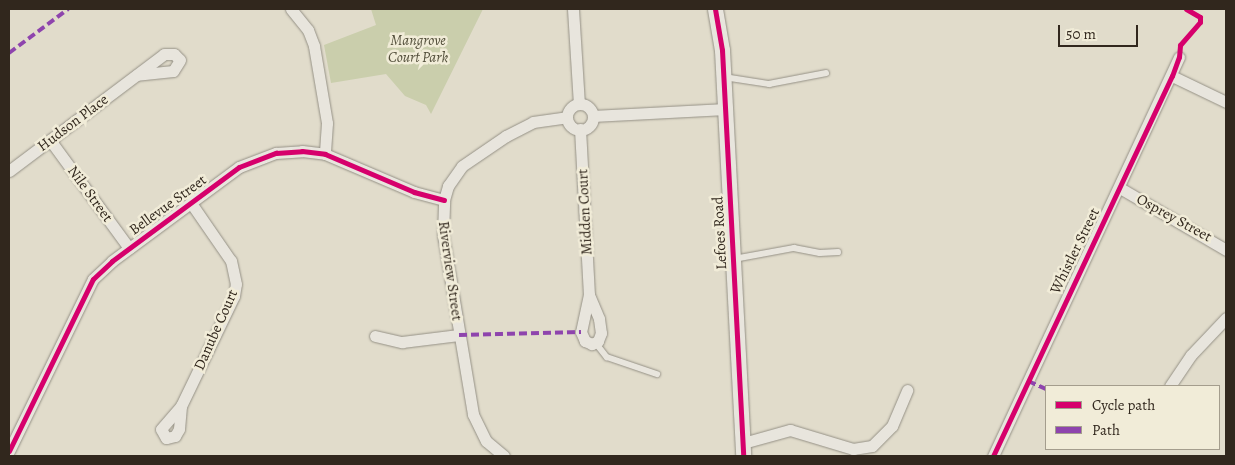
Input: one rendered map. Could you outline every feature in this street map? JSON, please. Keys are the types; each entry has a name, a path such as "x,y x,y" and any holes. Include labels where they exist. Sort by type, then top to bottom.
{"street":[{"path":"291,9 308,30 314,46 328,123 325,154"},
{"path":"574,9 579,104"},
{"name":"Lefoes Road","path":"715,9 724,77 743,450"},
{"name":"Whistler Street","path":"993,456 1180,57"},
{"name":"Hudson Place","path":"9,171 137,75"},
{"path":"1172,76 1226,102"},
{"path":"579,104 590,109 592,116 588,127 580,129 573,127 567,117 569,110 579,104"},
{"path":"592,116 725,109"},
{"name":"Riverview Street","path":"497,455 486,441 473,414 443,234 444,200 448,186 462,166 506,136 532,122 567,117"},
{"name":"Midden Court","path":"580,129 589,295 582,332 588,344 596,342 601,334 599,318 589,295"},
{"name":"Nile Street","path":"50,140 129,248"},
{"name":"Bellevue Street","path":"9,451 93,279 129,248 251,161 290,151 325,154 414,192 444,200"},
{"name":"Osprey Street","path":"1120,188 1226,250"},
{"name":"Danube Court","path":"181,406 234,296 236,284 231,261 191,203"},
{"path":"1171,385 1191,356 1226,318"},
{"path":"375,336 402,342 459,335"},
{"path":"743,450 790,430 853,448 872,446 892,426 907,390"}],"lane":[{"path":"724,77 769,84 826,73"},
{"path":"734,258 794,248 820,253 838,252"},
{"name":"Midden Court","path":"596,342 608,357 657,374"}],"green space":[{"name":"Mangrove Court Park","path":"371,9 483,9 431,114 426,105 405,96 386,74 331,83 324,45 376,25"}],"marked path":[{"path":"9,53 68,9"},
{"path":"459,335 581,332"},
{"path":"1028,381 1045,389"}],"cycle path":[{"path":"715,9 722,50 743,456"},
{"path":"993,456 1172,76 1179,57 1180,45 1200,22 1200,17 1186,9"},
{"path":"9,451 93,279 112,261 239,167 276,153 302,151 325,154 414,192 444,200"}]}
